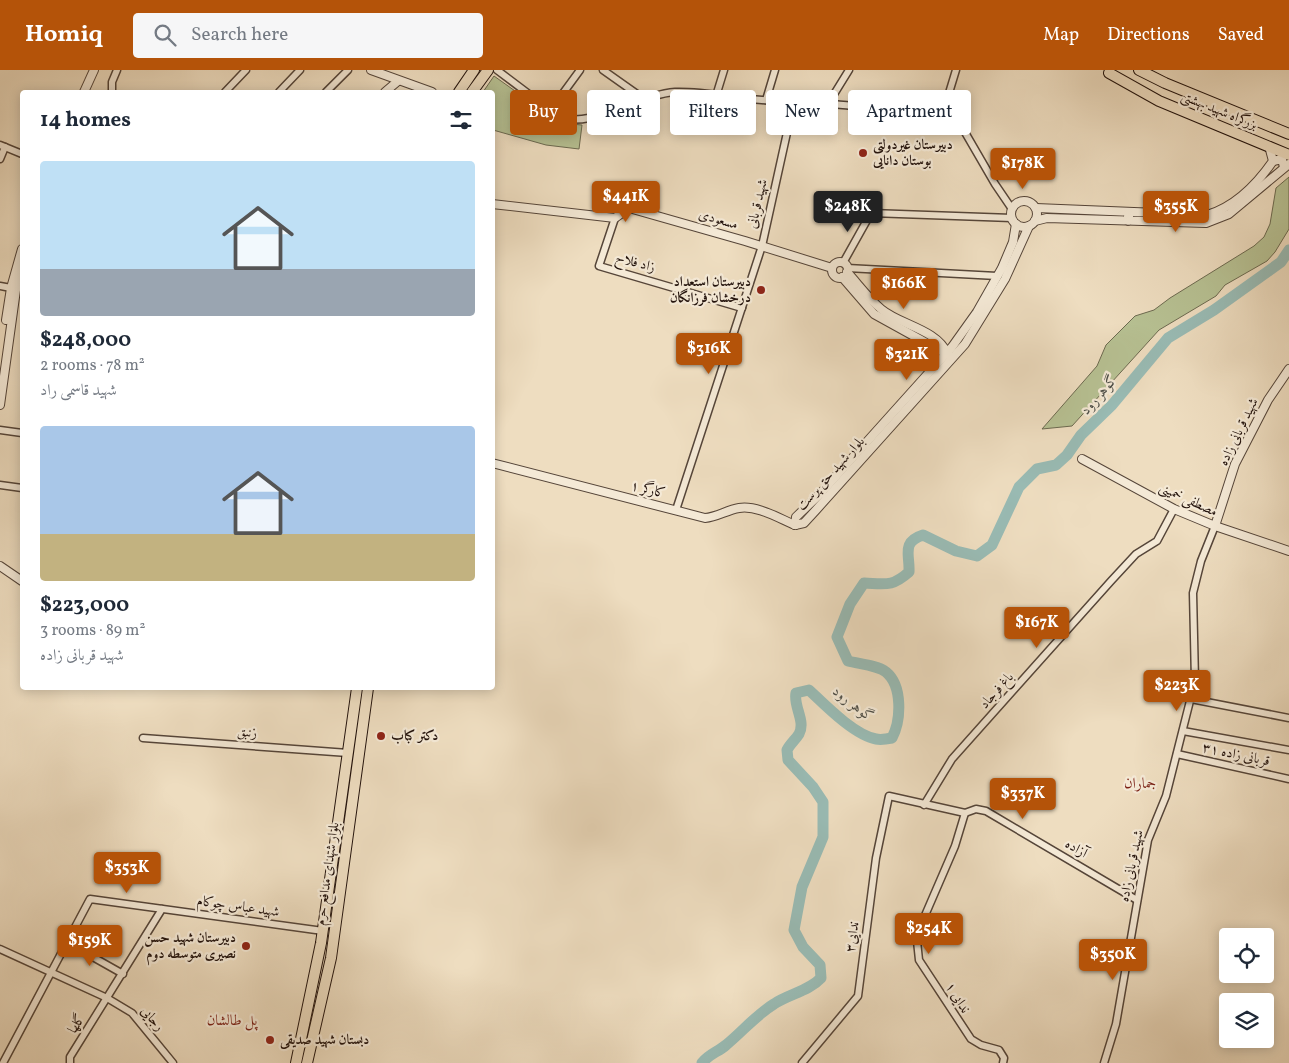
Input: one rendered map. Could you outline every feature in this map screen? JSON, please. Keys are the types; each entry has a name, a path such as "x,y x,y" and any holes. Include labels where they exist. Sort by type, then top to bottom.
{"main road":[{"path":"460,90 474,70"},
{"path":"473,90 488,70"},
{"name":"بزرگراه شهید بهشتی","path":"1139,70 1170,86 1284,132"},
{"name":"بزرگراه شهید بهشتی","path":"1109,73 1159,101 1287,154"},
{"name":"بلوار شهدای مدافع حرم","path":"296,1063 323,931 357,690"},
{"name":"بلوار شهدای مدافع حرم","path":"309,1062 331,958 368,690"}],"street":[{"path":"85,90 94,70"},
{"path":"112,90 112,82 117,70"},
{"path":"227,90 246,70"},
{"path":"281,90 300,70"},
{"path":"328,90 348,70"},
{"path":"371,70 426,90"},
{"path":"497,70 524,90"},
{"path":"565,90 580,70"},
{"path":"603,70 631,90"},
{"path":"718,90 724,70"},
{"path":"769,90 775,70"},
{"path":"837,90 849,70"},
{"path":"956,70 948,103 1013,217"},
{"path":"387,90 398,81"},
{"path":"756,99 766,100"},
{"name":"شهید قربانی","path":"676,510 762,246 786,135"},
{"path":"0,159 3,146 20,153"},
{"path":"1269,146 1272,160"},
{"path":"832,268 834,275 845,270 871,213 1013,217 1032,223 1047,218 1129,217 1189,216 1207,216 1218,212 1239,198 1272,160 1282,159 1286,165 1236,209 1216,220 1194,223 1129,217 1036,208 1030,202 1021,201 1013,217"},
{"name":"مسعودی","path":"495,204 615,218 629,208 762,246"},
{"path":"1032,223 1036,208"},
{"name":"بلوار شهید حق پرست","path":"988,299 1013,242 1013,217"},
{"name":"زاد فلاح","path":"615,218 599,266 742,308"},
{"name":"بلوار شهید حق پرست","path":"795,524 796,517 867,448 950,356 988,299 1032,223"},
{"path":"762,246 832,268"},
{"path":"0,405 1,387 20,263"},
{"path":"832,268 834,264 845,270 997,276"},
{"path":"845,270 874,314 917,332 944,348 950,356"},
{"path":"0,366 20,275"},
{"path":"0,286 16,290"},
{"name":"شهید قربانی زاده","path":"1104,1063 1116,1024 1148,840 1166,796 1196,681 1193,593 1201,561 1215,526 1234,464 1268,400 1289,369"},
{"path":"0,430 20,433"},
{"name":"مصطفی خمینی","path":"1082,459 1174,509 1215,526 1289,550"},
{"name":"کارگر ۱","path":"495,464 705,518 718,517 738,508 753,508 795,524"},
{"path":"0,485 20,488"},
{"name":"باغ فرجاد","path":"924,805 952,759 1136,554 1157,541 1174,509"},
{"path":"0,566 20,580"},
{"path":"1191,699 1289,718"},
{"path":"1183,731 1289,750"},
{"name":"زنبق","path":"143,738 348,753"},
{"name":"قربانی زاده ۳۱","path":"1177,754 1289,779"},
{"name":"آزاده","path":"889,796 965,813 976,809 986,811 1137,900"},
{"name":"ندایی۳","path":"802,1063 858,996 876,858 889,796"},
{"name":"ندایی ۱","path":"965,813 955,846 920,927 917,940 918,960 971,1039 981,1045 999,1050 1004,1058 1003,1063"},
{"name":"شهید عباس چوکام","path":"68,943 90,900 323,931"},
{"name":"گلها","path":"70,1063 70,1057 162,909"},
{"path":"2,1063 68,943 123,974"},
{"name":"رجایی","path":"0,949 50,974 107,998 132,1013 173,1063"}],"green space":[{"path":"494,76 514,90 510,90 510,135 495,131 495,90 484,90"},
{"path":"577,125 582,125 579,149 546,145 511,135 577,135"},
{"path":"1289,177 1289,229 1267,261 1225,285 1216,296 1159,330 1072,426 1042,429 1097,366 1106,345 1135,316 1154,310 1254,246 1264,237 1270,224 1276,188"}],"waterway":[{"name":"گوهر رود","path":"702,1063 726,1045 767,1008 811,986 821,978 820,965 803,947 794,930 802,887 823,837 823,802 813,787 788,760 787,750 801,729 796,693 809,690 840,719 858,732 876,739 892,738 899,713 898,695 892,678 878,668 848,661 837,637 850,604 864,583 888,584 903,577 909,572 909,545 916,538 923,535 956,551 977,556 992,545 1019,487 1037,469 1056,465 1067,455 1081,435 1112,405 1168,338 1214,310 1281,262 1289,250"}],"place":[{"name":"دبیرستان غیردولتی بوستان دانایی","path":"863,153"},
{"name":"دبیرستان استعداد درخشان فرزانگان","path":"761,290"},
{"name":"دکتر کباب","path":"381,736"},
{"name":"دبیرستان شهید حسن نصیری متوسطه دوم","path":"246,946"},
{"name":"دبستان شهید صدیقی","path":"270,1040"}],"district":[{"name":"جماران","path":"1140,784"},
{"name":"پل طالشان","path":"232,1021"}]}
